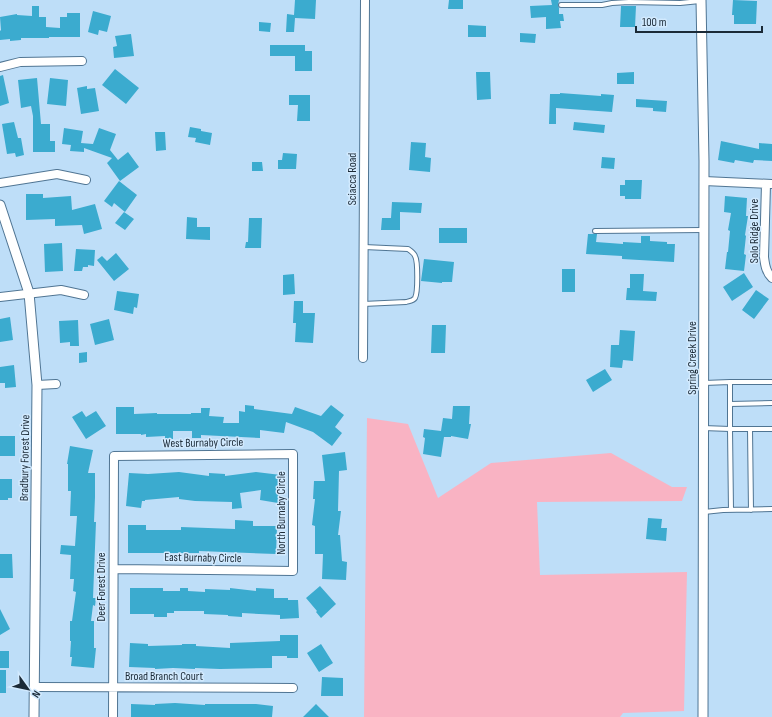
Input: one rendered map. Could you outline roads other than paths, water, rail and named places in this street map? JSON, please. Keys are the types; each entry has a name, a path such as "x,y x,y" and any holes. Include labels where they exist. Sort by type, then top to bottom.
{"street":[{"name":"Sciacca Road","path":"363,358 365,0"},
{"name":"Spring Creek Drive","path":"701,0 704,181 703,717"},
{"path":"0,67 20,62 82,61"},
{"path":"0,183 57,174 86,180"},
{"path":"704,181 769,184"},
{"name":"Solo Ridge Drive","path":"769,184 764,257 767,271 771,277"},
{"name":"Bradbury Forest Drive","path":"0,205 29,294 38,385 34,717"},
{"path":"0,297 61,290 84,295"},
{"path":"38,385 56,384"},
{"name":"West Burnaby Circle","path":"114,456 293,454"},
{"name":"North Burnaby Circle","path":"293,454 293,572"},
{"name":"Deer Forest Drive","path":"113,717 114,456"},
{"name":"East Burnaby Circle","path":"114,569 293,572"},
{"name":"Broad Branch Court","path":"35,687 293,688"}],"lane":[{"path":"561,5 602,5 629,2 680,3 701,0"},
{"path":"595,231 704,230"},
{"path":"363,304 406,302 416,298 417,292 417,261 413,252 408,249 364,247"},
{"path":"704,382 772,382"},
{"path":"730,382 731,510"},
{"path":"730,404 772,403"},
{"path":"703,428 772,429"},
{"path":"750,429 751,510"},
{"path":"703,512 772,510"}]}
